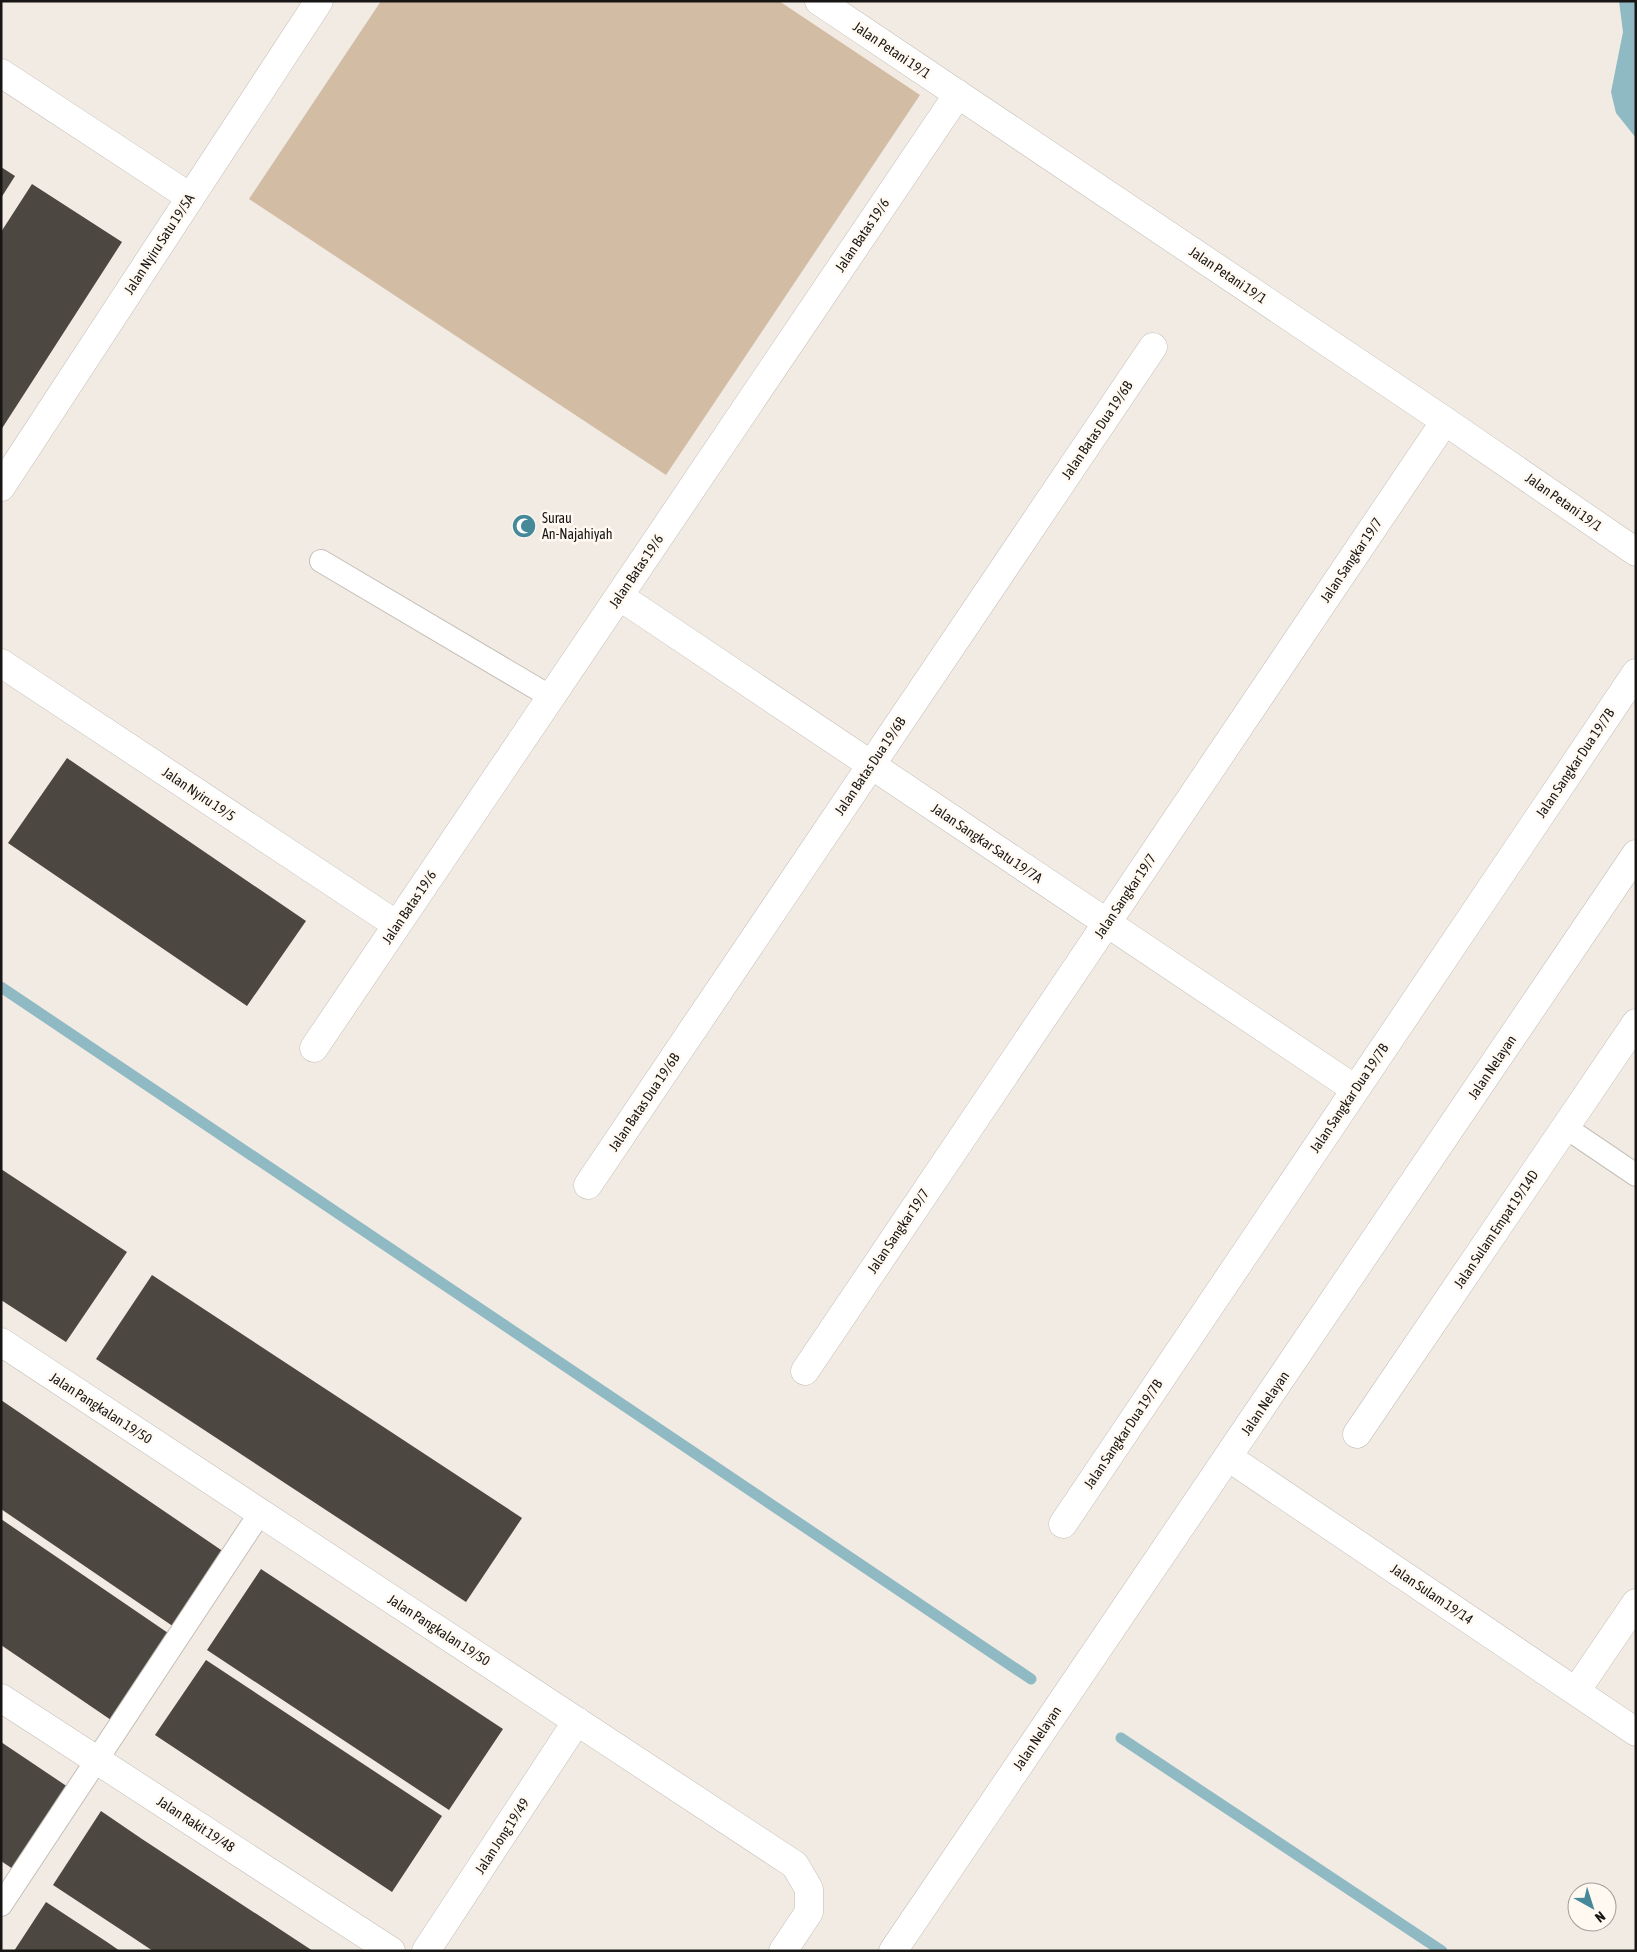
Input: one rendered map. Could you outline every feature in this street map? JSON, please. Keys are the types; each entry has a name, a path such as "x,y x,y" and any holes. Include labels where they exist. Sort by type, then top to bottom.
{"street":[{"name":"Jalan Nyiru Satu 19/5A","path":"1,487 319,1"},
{"name":"Jalan Petani 19/1","path":"819,1 1445,421 1636,552"},
{"path":"1,73 190,197"},
{"name":"Jalan Batas 19/6","path":"314,1048 958,94"},
{"name":"Jalan Batas Dua 19/6B","path":"588,1185 1153,347"},
{"name":"Jalan Sangkar 19/7","path":"805,1371 1445,421"},
{"name":"Jalan Sangkar Satu 19/7A","path":"619,596 1355,1089"},
{"name":"Jalan Nyiru 19/5","path":"1,663 397,924"},
{"name":"Jalan Sangkar Dua 19/7B","path":"1062,1524 1636,673"},
{"name":"Jalan Nelayan","path":"893,1951 1636,854"},
{"name":"Jalan Sulam Empat 19/14D","path":"1357,1434 1636,1023"},
{"name":"Jalan Pangkalan 19/50","path":"1,1342 796,1865 809,1890 809,1912 783,1951"},
{"name":"Jalan Sulam 19/14","path":"1228,1457 1636,1732"},
{"path":"1576,1691 1636,1603"},
{"name":"Jalan Rakit 19/48","path":"1,1698 391,1951"},
{"name":"Jalan Jong 19/49","path":"426,1951 577,1721"}],"lane":[{"path":"321,560 550,697"},
{"path":"1565,1128 1636,1175"},
{"path":"1,1905 260,1513"}],"shaded area":[{"path":"381,1 779,1 920,95 666,475 249,199"}],"water":[{"path":"1619,1 1636,1 1636,138 1616,113 1611,92 1623,32"}],"building":[{"path":"1,167 15,176 1,198"},
{"path":"32,184 122,242 1,430 1,232"},
{"path":"67,758 306,921 247,1006 8,843"},
{"path":"1,1169 127,1252 66,1342 1,1300"},
{"path":"152,1275 522,1518 466,1602 96,1359"},
{"path":"1,1400 227,1554 177,1629 1,1509"},
{"path":"1,1519 171,1635 111,1720 1,1645"},
{"path":"261,1569 503,1729 449,1810 207,1650"},
{"path":"206,1660 442,1816 392,1892 155,1735"},
{"path":"1,1742 71,1789 16,1871 1,1861"},
{"path":"101,1811 313,1951 153,1951 53,1885"},
{"path":"46,1902 107,1942 120,1951 14,1951"}],"waterway":[{"path":"1,987 1031,1679"},
{"path":"1121,1738 1442,1951"}],"place":[{"name":"Surau An-Najahiyah","path":"524,526"}]}
